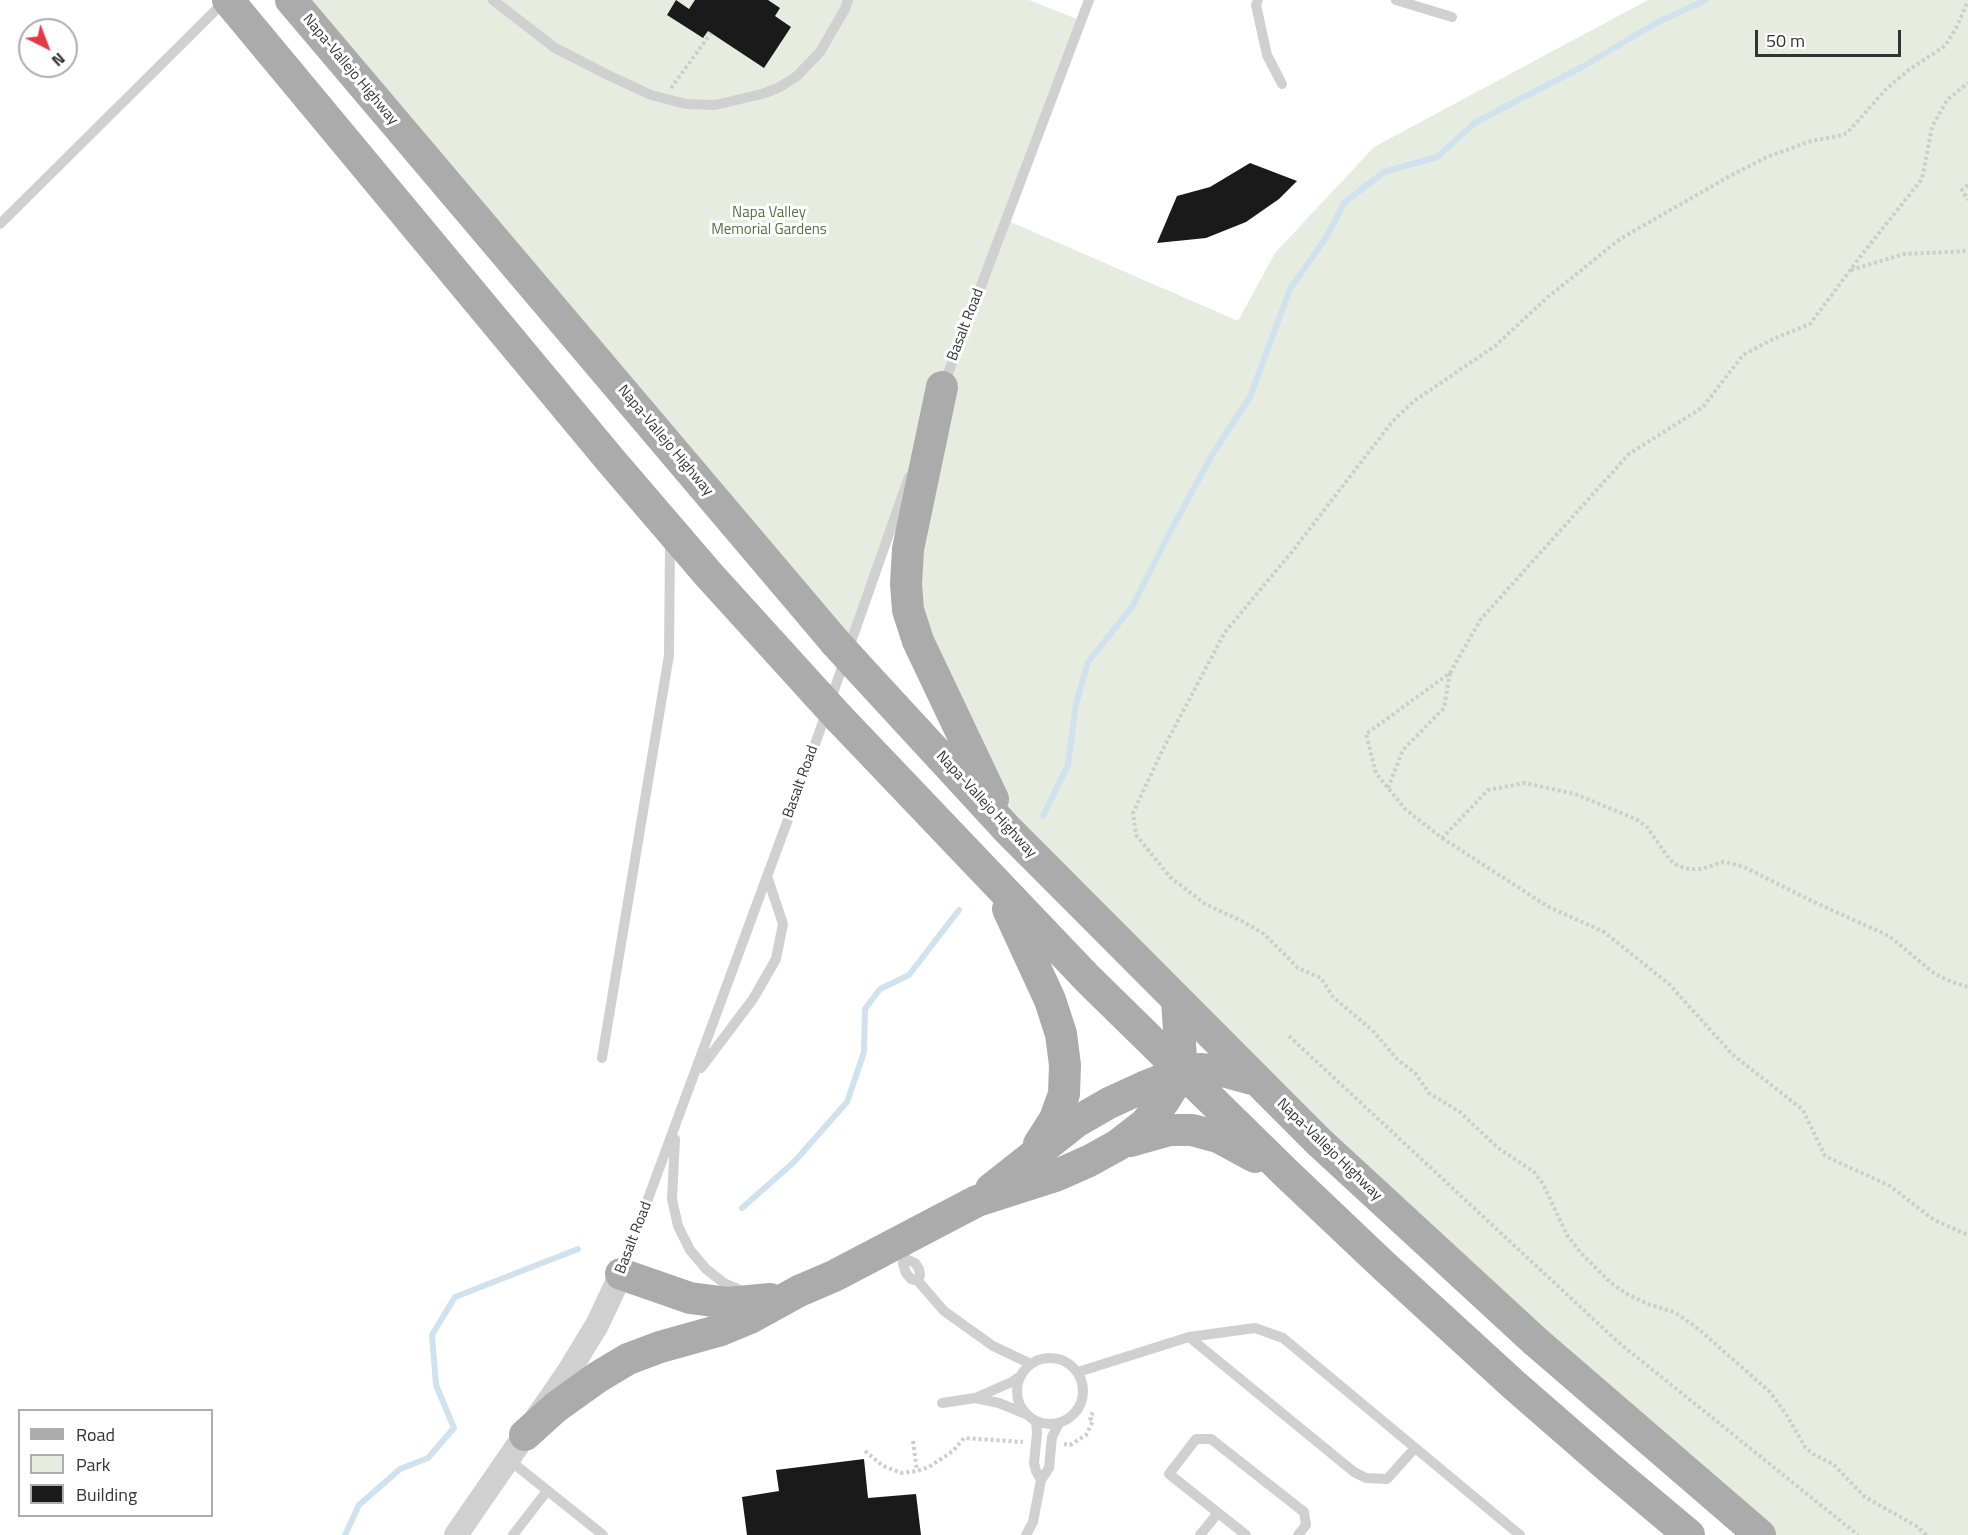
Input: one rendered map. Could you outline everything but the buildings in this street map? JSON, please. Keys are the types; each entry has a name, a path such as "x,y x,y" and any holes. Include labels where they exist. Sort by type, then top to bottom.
{"main road":[{"path":"227,0 670,529 840,719 998,886 1088,980 1383,1265 1515,1385 1689,1535"},
{"name":"Napa-Vallejo Highway","path":"291,0 845,653 1008,830 1360,1181 1535,1341 1760,1535"},
{"path":"942,387 908,549 906,584 908,610 922,651 1008,830"},
{"path":"998,886 1050,1000 1060,1034 1065,1065 1064,1094 1055,1119 1040,1142 1017,1168"},
{"path":"977,1201 1055,1176 1089,1161 1118,1145 1145,1124 1164,1101 1182,1072 1177,1001"},
{"path":"516,1447 556,1407 628,1359 731,1326 799,1291 900,1251 977,1201 1076,1122 1108,1103 1182,1072 1200,1069 1223,1071 1257,1080"},
{"path":"1118,1145 1169,1130 1192,1130 1218,1137 1287,1174"},
{"path":"621,1274 690,1298 728,1303 764,1301 799,1291"}],"street":[{"name":"Basalt Road","path":"456,1535 569,1371 597,1325 621,1274"}],"lane":[{"path":"0,224 227,0"},
{"path":"493,0 555,48 610,76 651,95 686,104 715,105 762,94 778,88 797,76 820,52 848,0"},
{"name":"Basalt Road","path":"621,1274 767,876 942,387 1089,0"},
{"path":"1258,0 1256,5 1267,54 1282,84"},
{"path":"1396,0 1452,17"},
{"path":"602,1058 669,655 670,529"},
{"path":"693,1078 753,999 776,959 783,924 767,876"},
{"path":"676,1125 672,1199 678,1227 690,1250 706,1269 724,1283 745,1292 768,1295 799,1291"},
{"path":"900,1251 906,1273 911,1279 918,1281 944,1311 993,1346 1031,1364"},
{"path":"1078,1372 1189,1337 1255,1328 1283,1338 1520,1535"},
{"path":"1189,1337 1354,1472 1366,1479 1387,1479 1415,1448"},
{"path":"942,1403 975,1398 1012,1382 1021,1376 1031,1364 1040,1359 1051,1358 1061,1359 1078,1372 1084,1392 1082,1402 1068,1419 1059,1423 1044,1424 999,1403 975,1398"},
{"path":"1021,1376 1017,1392 1019,1401 1032,1418 1037,1433 1034,1463 1041,1480"},
{"path":"1026,1535 1033,1522 1041,1480 1049,1468 1052,1437 1059,1423"},
{"path":"1246,1535 1169,1474 1196,1439 1211,1439 1304,1512 1306,1525 1298,1535"},
{"path":"516,1447 548,1491 603,1535"},
{"path":"513,1535 548,1491"},
{"path":"1200,1535 1218,1514"}],"path":[{"path":"1926,1535 1918,1527 1865,1497 1833,1464 1805,1448 1786,1414 1770,1392 1695,1326 1674,1312 1648,1304 1627,1294 1610,1282 1580,1252 1567,1235 1543,1184 1534,1172 1497,1147 1460,1112 1429,1093 1416,1074 1397,1059 1373,1031 1333,997 1321,978 1298,968 1264,934 1205,904 1170,877 1136,835 1133,813 1225,632 1291,553 1392,422 1414,401 1495,345 1620,239 1702,191 1767,157 1811,141 1848,132 1886,89 1910,69 1945,46 1968,1"},
{"path":"664,98 711,33"},
{"path":"1388,788 1403,750 1444,708 1450,673 1481,620 1629,453 1703,407 1743,355 1773,339 1810,324 1922,179 1932,127 1947,100 1968,83"},
{"path":"1968,185 1962,190 1968,200"},
{"path":"1850,270 1905,254 1968,251"},
{"path":"1450,673 1366,734 1376,772 1405,809 1442,838 1547,906 1604,932 1669,984 1732,1054 1803,1110 1825,1156 1890,1186 1934,1220 1968,1235"},
{"path":"1442,838 1488,790 1525,783 1575,794 1636,819 1647,827 1670,860 1678,866 1701,869 1723,862 1742,866 1889,936 1935,974 1968,987"},
{"path":"1289,1036 1618,1342 1858,1535"},
{"path":"1059,1444 1070,1445 1086,1434 1093,1421 1090,1419 1094,1410"},
{"path":"865,1451 875,1461 902,1473 929,1467 945,1458 964,1438 1027,1442"},
{"path":"913,1441 917,1471"}],"green space":[{"name":"Napa Valley Memorial Gardens","path":"291,0 1029,0 1082,21 1006,220 1238,321 1275,253 1374,147 1648,0 1968,0 1968,1535 1760,1535 1177,1001 1090,889 1008,830 908,610 941,393 848,651"}],"waterway":[{"path":"1043,816 1068,765 1076,704 1088,662 1132,607 1212,455 1250,397 1290,289 1325,239 1345,202 1384,172 1437,157 1476,122 1582,67 1656,23 1706,0"},
{"path":"742,1208 794,1162 847,1102 864,1052 865,1009 880,989 909,975 959,910"},
{"path":"345,1535 359,1505 400,1469 428,1458 454,1428 436,1385 432,1335 455,1297 578,1249"}]}
